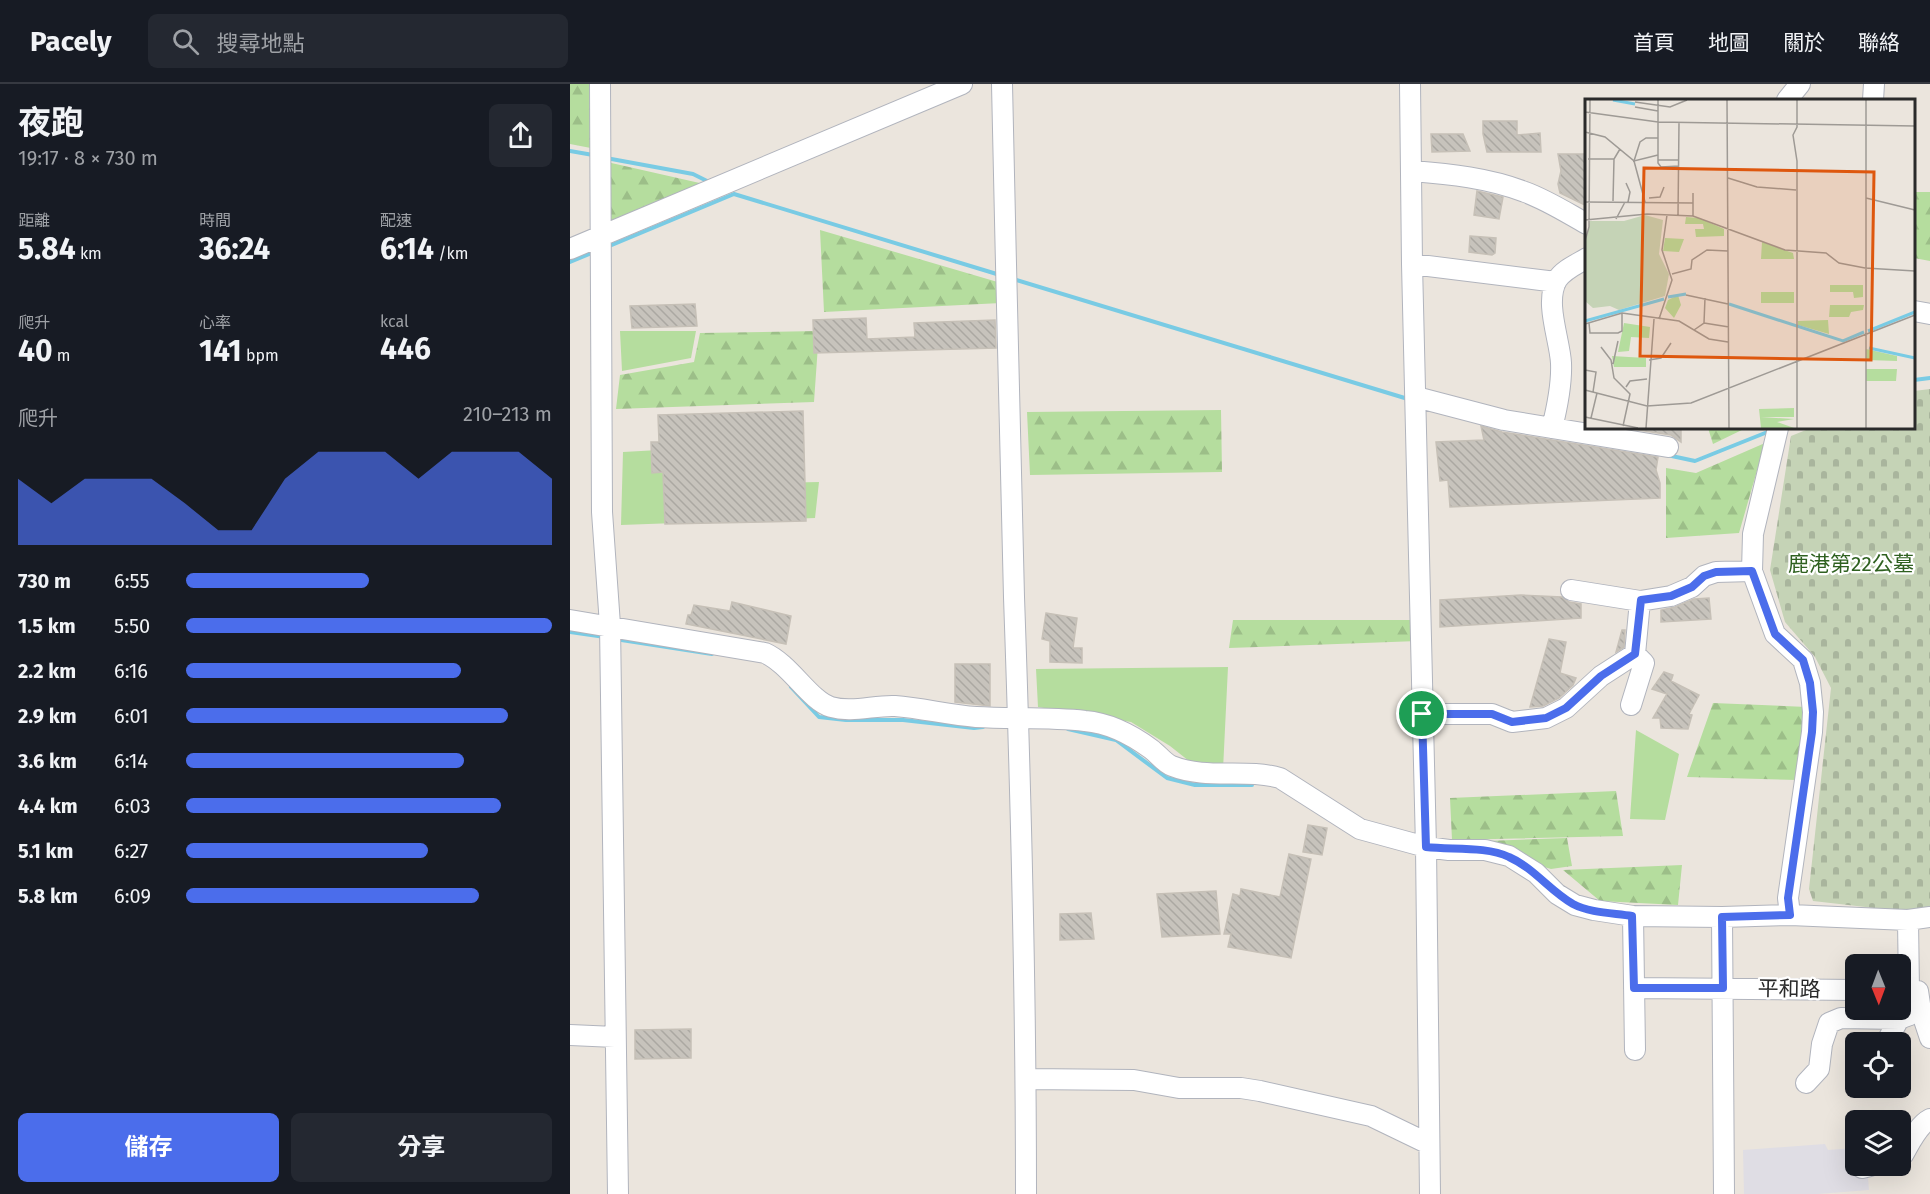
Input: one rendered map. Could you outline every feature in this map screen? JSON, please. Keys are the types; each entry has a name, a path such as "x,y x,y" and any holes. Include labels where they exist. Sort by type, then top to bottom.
{"street":[{"path":"600,84 602,512 610,634 618,1194"},
{"path":"570,249 601,244 962,84"},
{"path":"1002,84 1019,724 1026,1194"},
{"path":"1410,84 1426,847 1430,1194"},
{"path":"1788,99 1800,84"},
{"path":"1873,99 1874,84"},
{"path":"1412,171 1464,176 1503,185 1546,201 1585,223"},
{"path":"1552,428 1558,407 1561,362 1555,327 1553,294 1556,282 1562,274 1585,259"},
{"path":"1412,264 1556,282"},
{"path":"1915,311 1930,314"},
{"path":"1416,397 1495,418 1668,447"},
{"path":"1777,431 1753,534 1752,571 1775,634 1803,660 1810,683 1813,712 1812,732 1788,898 1790,915"},
{"path":"1570,590 1641,600 1671,596 1692,587 1704,576 1716,572 1752,571"},
{"path":"1635,654 1641,600"},
{"path":"570,620 610,634 765,653 776,658 818,699 828,706 842,710 892,706 1019,724 1088,721 1128,733 1153,750 1170,766 1220,775 1266,774 1280,778 1360,829 1426,847 1449,850 1485,850 1509,856 1536,873 1557,894 1575,905 1594,910 1632,916 1790,915 1908,920 1930,917"},
{"path":"1422,714 1492,714 1512,722 1546,718 1566,708 1601,676 1635,654"},
{"path":"1631,705 1644,663 1635,654"},
{"path":"1632,916 1635,1050"},
{"path":"1722,917 1724,1194"},
{"path":"1908,920 1914,991 1930,1038"},
{"name":"平和路","path":"1634,988 1845,990"},
{"path":"1911,1015 1921,1011"},
{"path":"1806,1083 1819,1069 1822,1044 1829,1023 1845,1018"},
{"path":"570,1035 615,1037"},
{"path":"1026,1079 1134,1080 1179,1089 1241,1088 1260,1091 1371,1116 1429,1144"},
{"path":"1911,1140 1926,1120 1930,1119"}],"shaded area":[{"path":"1825,1144 1828,1150 1845,1149 1845,1176 1868,1176 1869,1190 1818,1194 1744,1194 1743,1150"}],"green space":[{"path":"570,84 595,84 596,149 570,144"},
{"path":"607,162 704,184 611,227"},
{"path":"1915,192 1930,192 1930,261 1915,258"},
{"path":"820,230 1001,283 1001,303 824,312"},
{"path":"620,331 696,331 691,358 622,371"},
{"path":"819,331 814,402 616,409 620,375 694,362 700,333"},
{"name":"鹿港第22公墓","path":"1930,389 1930,909 1918,913 1813,901 1809,889 1831,688 1815,657 1785,622 1770,570 1791,436 1808,429 1915,429 1915,391"},
{"path":"1221,410 1222,472 1030,475 1027,412"},
{"path":"1708,429 1744,429 1713,444"},
{"path":"1765,443 1739,533 1666,538 1666,468 1696,473"},
{"path":"677,449 677,485 819,482 815,518 621,525 623,452"},
{"path":"1233,620 1416,620 1418,641 1229,648"},
{"path":"1228,667 1223,770 1189,761 1170,746 1131,722 1038,707 1036,669"},
{"path":"1713,703 1807,707 1797,780 1687,777"},
{"path":"1636,730 1679,754 1665,820 1630,819"},
{"path":"1616,791 1623,836 1452,840 1450,798"},
{"path":"1567,838 1572,866 1551,869 1461,842"},
{"path":"1682,865 1678,905 1600,901 1563,870"}],"building":[{"path":"1483,121 1517,121 1517,135 1540,133 1541,152 1487,152"},
{"path":"1431,134 1463,134 1470,151 1432,152"},
{"path":"1558,154 1585,154 1585,205 1560,193 1558,184 1561,171"},
{"path":"1477,191 1503,197 1499,219 1474,215"},
{"path":"1470,236 1496,238 1495,253 1492,255 1469,252"},
{"path":"695,304 697,326 632,328 630,306"},
{"path":"866,318 867,339 915,337 914,323 995,320 996,348 814,353 813,320"},
{"path":"803,411 806,521 665,524 663,472 652,473 651,442 659,442 658,415"},
{"path":"1481,426 1502,432 1658,457 1656,470 1660,483 1660,498 1450,507 1448,480 1440,481 1436,442 1484,440"},
{"path":"1633,429 1681,429 1681,442 1671,435"},
{"path":"1521,595 1562,597 1569,602 1581,604 1581,618 1440,627 1440,600"},
{"path":"1709,598 1711,619 1661,622 1661,610 1694,599"},
{"path":"732,602 791,616 786,644 686,624 694,605 730,611"},
{"path":"1046,613 1077,618 1073,648 1082,648 1082,663 1050,662 1050,641 1042,639"},
{"path":"1622,630 1625,630 1624,647 1616,652"},
{"path":"1549,639 1566,642 1560,673 1576,678 1573,685 1559,698 1543,706 1530,707"},
{"path":"955,664 990,664 990,706 955,702"},
{"path":"1664,672 1673,675 1671,681 1699,695 1689,714 1692,715 1688,729 1661,728 1660,718 1653,718 1667,694 1652,689"},
{"path":"1308,825 1327,828 1322,855 1303,852"},
{"path":"1289,854 1311,859 1291,958 1228,947 1231,934 1224,934 1233,894 1240,896 1241,889 1280,897"},
{"path":"1216,891 1220,934 1162,937 1157,894"},
{"path":"1091,913 1094,939 1060,940 1060,914"},
{"path":"691,1029 691,1058 635,1059 635,1030"}],"waterway":[{"path":"570,151 593,155"},
{"path":"606,158 693,174 709,182"},
{"path":"607,247 734,194 1000,275"},
{"path":"570,262 594,252"},
{"path":"1013,279 1408,399"},
{"path":"1915,380 1930,378"},
{"path":"1667,455 1695,461 1770,431"},
{"path":"570,632 605,637"},
{"path":"615,639 712,654"},
{"path":"791,687 819,717 846,720 903,720 983,727"},
{"path":"1068,729 1116,740 1167,778 1195,785 1252,785"}],"route":[{"path":"1752,571 1775,634 1803,660 1810,683 1813,712 1812,732 1788,898 1790,915 1722,917 1723,988 1634,988 1632,916 1575,905 1557,894 1536,873 1509,856 1485,850 1449,850 1426,847 1422,714 1492,714 1512,722 1546,718 1566,708 1601,676 1635,654 1641,600 1671,596 1692,587 1704,576 1716,572 1752,571"}]}
